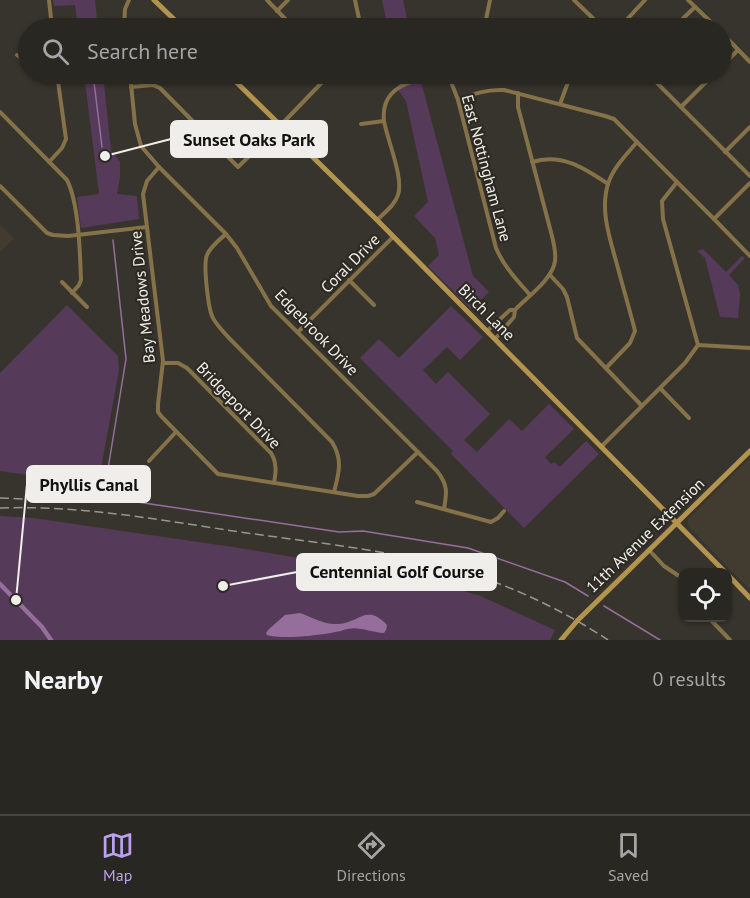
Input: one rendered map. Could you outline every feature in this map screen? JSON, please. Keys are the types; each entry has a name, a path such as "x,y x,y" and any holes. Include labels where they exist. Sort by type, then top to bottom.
{"street":[{"path":"49,0 51,18"},
{"path":"125,18 129,0"},
{"path":"154,0 173,18"},
{"path":"267,0 284,18"},
{"path":"277,11 288,0"},
{"path":"355,0 359,18"},
{"path":"486,18 490,0"},
{"path":"574,0 593,18"},
{"path":"628,18 645,0"},
{"path":"688,0 707,18"},
{"path":"683,18 695,7"},
{"path":"732,44 750,62"},
{"path":"732,56 738,50"},
{"path":"49,162 62,148 66,139 58,84"},
{"name":"Edgebrook Drive","path":"131,84 135,124 141,146 225,234 245,260 271,306 437,471 445,482 444,509"},
{"name":"Birch Lane","path":"238,84 377,220 720,568"},
{"path":"131,87 153,85 160,88 238,167 320,84"},
{"path":"377,220 394,203 399,192 398,175 383,116 386,102 403,84"},
{"name":"East Nottingham Lane","path":"452,84 496,248 509,272 530,295"},
{"path":"560,104 567,84"},
{"path":"658,84 750,176"},
{"path":"681,107 704,84"},
{"path":"458,100 494,89 504,90 614,119 750,256"},
{"path":"495,339 514,317 515,310 549,275 555,263 556,253 518,107 518,93"},
{"path":"0,112 67,180 70,187 78,235 81,280 72,293"},
{"path":"361,124 384,121"},
{"path":"725,152 750,127"},
{"path":"606,368 630,343 635,331 608,225 605,203 608,184 637,142"},
{"path":"532,162 548,158 564,161 588,171 608,184"},
{"name":"Bay Meadows Drive","path":"159,167 147,181 144,194 163,363 158,412 176,432 218,474 368,496 374,494 418,452"},
{"path":"677,182 662,201 663,219 698,345"},
{"path":"714,219 750,183"},
{"path":"0,186 47,233 53,235 78,235 147,227"},
{"path":"225,234 206,257 211,313 218,326 229,338 332,442 339,457 334,492"},
{"name":"Coral Drive","path":"298,332 393,237"},
{"path":"549,275 563,289 567,297 578,338 642,406"},
{"path":"349,280 374,305"},
{"path":"62,282 87,307"},
{"path":"487,331 510,310 515,310"},
{"path":"698,345 750,348"},
{"path":"602,446 685,363 698,345"},
{"name":"Bridgeport Drive","path":"163,363 178,363 187,368 271,453 276,469 274,483"},
{"path":"660,388 689,418"},
{"path":"150,461 176,432"},
{"name":"11th Avenue Extension","path":"561,640 577,621 750,451"},
{"path":"417,502 491,522 504,511"},
{"path":"649,550 664,566 678,575"},
{"name":"Birch Lane","path":"732,580 750,598"},
{"path":"713,622 730,640"}],"shaded area":[{"path":"53,0 95,0 97,18 77,18 75,5 54,6"},
{"path":"382,0 403,0 407,18 386,18"},
{"path":"85,84 104,84 111,150 120,162 117,194 137,196 139,219 81,228 77,197 99,194"},
{"path":"398,84 422,84 473,276 489,292 471,309 428,266 439,255 435,238 414,216 428,202 406,101 398,90"},
{"path":"0,225 14,239 0,252"},
{"path":"703,249 726,272 742,256 745,258 729,275 738,285 740,294 738,318 720,317 705,258 697,251"},
{"path":"67,305 118,356 119,370 100,474 91,484 0,471 0,373"},
{"path":"451,306 483,337 460,360 447,347 423,370 436,384 448,372 490,414 464,440 477,452 509,419 522,431 549,404 574,429 545,457 551,464 554,462 560,467 586,441 599,454 524,528 451,454 453,451 360,358 379,339 399,358"},
{"path":"750,458 750,590 732,571 732,568 729,568 688,526 688,519"},
{"path":"0,516 33,518 233,547 413,577 478,595 555,630 550,640 0,640"},
{"path":"300,613 333,624 374,615 387,625 384,633 352,628 333,633 303,636 267,635 269,629 285,615"}],"waterway":[{"path":"94,84 102,147"},
{"path":"113,240 126,359 106,481 108,490 117,499 339,532 363,531 468,548 565,582 588,596"},
{"path":"0,584 42,627 51,640"},
{"path":"604,606 660,640"}],"railway":[{"path":"0,498 49,500"},
{"path":"0,508 60,509 120,514 402,556 473,574 520,592 565,614 608,640"}],"place":[{"name":"Sunset Oaks Park","path":"105,156"},
{"name":"Centennial Golf Course","path":"223,586"},
{"name":"Phyllis Canal","path":"16,600"}]}
